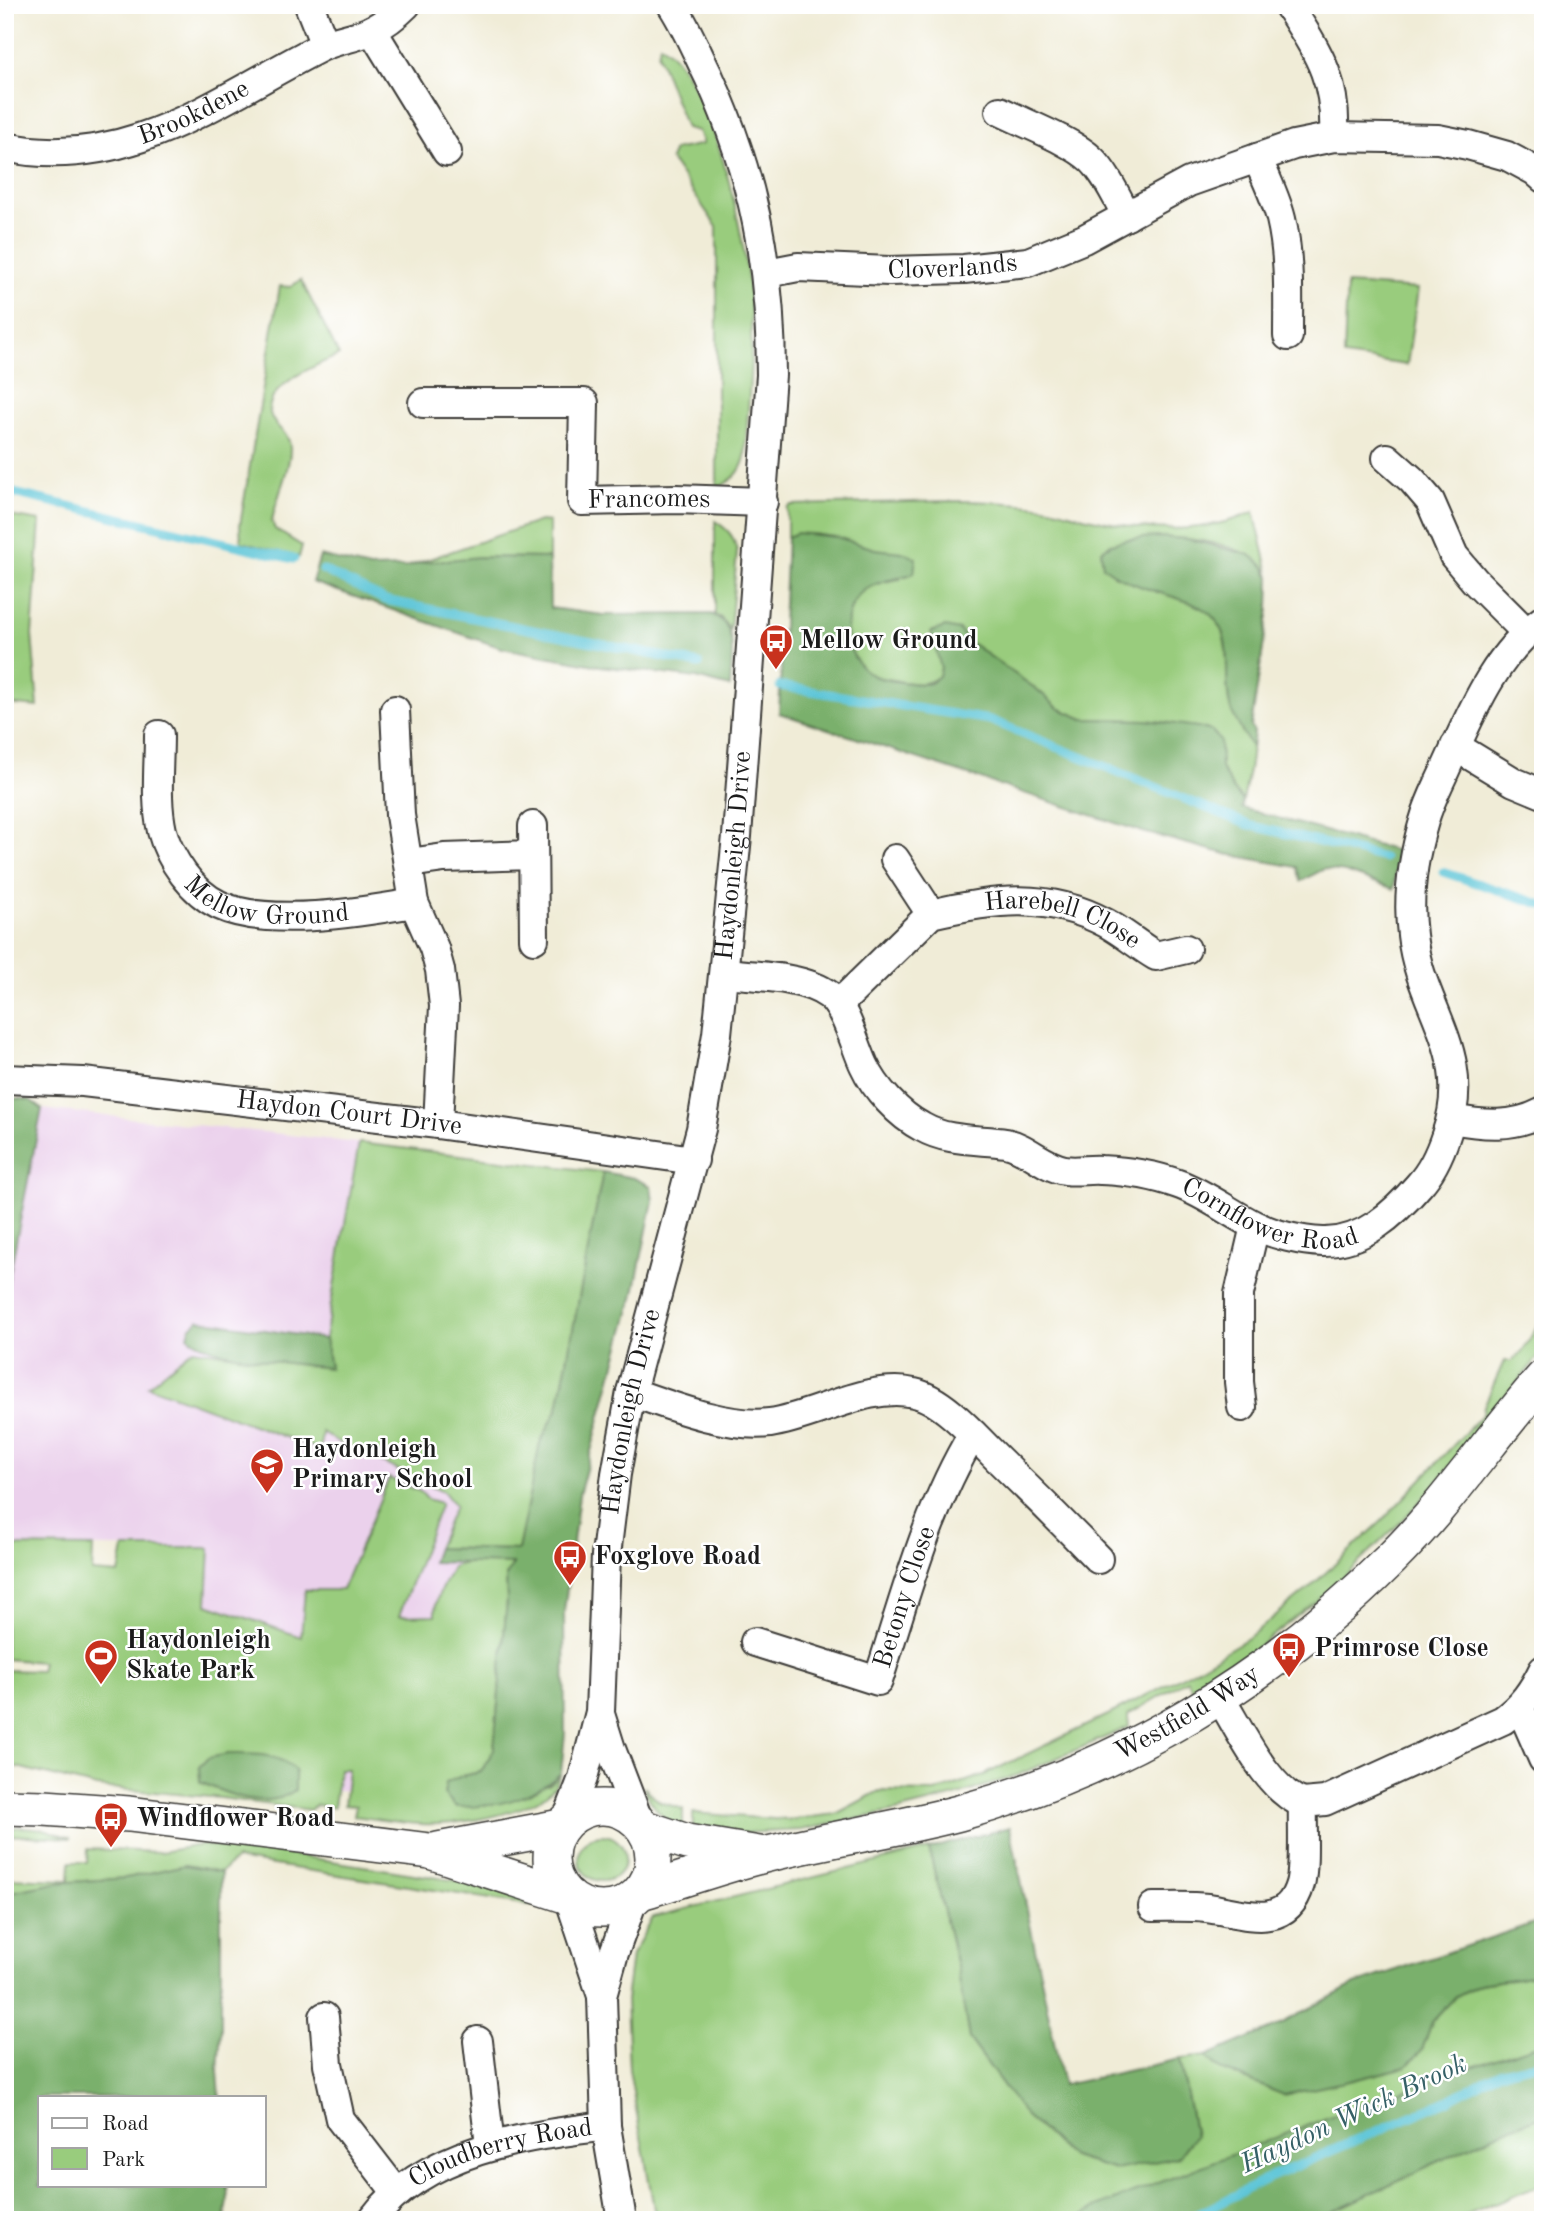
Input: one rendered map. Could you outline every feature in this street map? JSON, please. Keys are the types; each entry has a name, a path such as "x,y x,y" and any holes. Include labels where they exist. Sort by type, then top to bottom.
{"main road":[{"name":"Westfield Way","path":"5,1807 129,1814 430,1852 602,1909 613,1908 637,1895 762,1855 939,1818 1014,1794 1134,1746 1220,1698 1293,1647 1390,1560 1418,1531 1543,1378"},
{"name":"Westfield Way","path":"430,1852 481,1844 564,1824 585,1810 608,1807 630,1815 641,1825 687,1842 762,1855"},
{"path":"564,1824 553,1843 551,1862 556,1881 568,1896"},
{"path":"637,1895 648,1881 652,1868 652,1847 641,1825"}],"street":[{"path":"309,5 325,45"},
{"name":"Brookdene","path":"5,147 65,152 106,147 145,137 208,110 325,45 372,30 406,5"},
{"name":"Haydonleigh Drive","path":"564,1824 583,1778 600,1712 606,1555 616,1474 631,1392 694,1160 710,1082 724,973 771,375 767,273 759,227 734,137 697,51 672,5"},
{"path":"1288,5 1321,58 1328,76 1334,98 1335,137"},
{"path":"372,30 447,152"},
{"path":"1000,111 1052,136 1094,161 1127,216"},
{"name":"Cloverlands","path":"767,273 798,267 889,271 1010,265 1042,258 1084,239 1189,182 1294,145 1335,137 1437,139 1468,145 1507,156 1543,178"},
{"path":"1257,158 1281,220 1288,284 1288,335"},
{"name":"Francomes","path":"423,403 584,403 582,500 763,502"},
{"name":"Cornflower Road","path":"838,1005 865,1069 887,1097 910,1119 938,1134 1013,1144 1062,1170 1101,1170 1143,1175 1176,1183 1207,1197 1255,1226 1281,1235 1325,1242 1346,1239 1385,1219 1424,1180 1440,1153 1452,1119 1456,1088 1452,1060 1417,962 1412,937 1409,899 1423,823 1430,800 1455,746 1493,677 1534,626 1475,581 1454,556 1430,501 1412,480 1387,458"},
{"path":"395,710 400,815 414,903 434,948 442,986 444,1006 438,1124"},
{"name":"Mellow Ground","path":"159,735 158,792 163,832 169,849 188,880 210,900 237,911 288,916 326,915 414,903"},
{"path":"1455,746 1514,782 1543,794"},
{"path":"533,827 534,939"},
{"path":"409,863 444,858 533,855"},
{"path":"724,973 795,982 828,995 838,1005 932,914 895,859"},
{"name":"Harebell Close","path":"932,914 988,904 1042,901 1082,911 1109,924 1156,956 1186,949"},
{"name":"Haydon Court Drive","path":"5,1079 83,1082 438,1124 694,1160"},
{"path":"1452,1119 1502,1125 1543,1112"},
{"path":"1242,1407 1239,1382 1239,1294 1255,1226"},
{"path":"631,1392 705,1415 756,1423 771,1423 873,1394 895,1391 916,1393 936,1404 973,1434 1050,1508 1098,1559"},
{"name":"Betony Close","path":"755,1642 878,1681 933,1514 953,1467 973,1434"},
{"path":"1220,1698 1263,1768 1281,1789 1294,1800 1303,1803 1325,1801 1491,1726 1517,1710 1528,1698 1543,1670"},
{"path":"1517,1710 1526,1720 1543,1759"},
{"name":"Haydonleigh Drive","path":"600,1712 611,1749 641,1825"},
{"path":"1153,1908 1196,1907 1253,1917 1263,1917 1281,1910 1294,1898 1301,1884 1303,1803"},
{"path":"602,1996 614,1953 637,1895"},
{"path":"568,1896 602,1996 606,2126 621,2220"},
{"path":"321,2017 340,2119 397,2193"},
{"path":"478,2041 490,2146"},
{"name":"Cloudberry Road","path":"372,2220 397,2193 441,2166 490,2146 606,2126"}],"shaded area":[{"name":"Haydonleigh Primary School","path":"42,1109 603,1172 432,1561 484,1562 444,1794 337,1790 194,1778 210,1548 5,1546 5,1298"}],"green space":[{"path":"660,44 679,63 711,124 733,199 747,269 751,337 745,457 735,476 717,488 717,227 670,159 674,150 703,144 698,131 686,128 658,55"},
{"path":"301,280 339,355 294,378 274,395 270,405 271,416 288,438 290,447 272,521 275,529 302,546 299,557 241,542 240,525 280,286 290,287"},
{"path":"1347,284 1418,289 1407,365 1344,356"},
{"path":"949,501 1033,505 1091,519 1156,529 1216,524 1254,512 1270,577 1258,563 1241,552 1197,540 1150,539 1110,544 1114,575 1195,605 1213,616 1220,627 1226,650 1231,710 1251,748 1243,801 1221,768 1170,723 1084,719 1058,708 1039,691 971,643 959,630 939,676 925,683 881,678 862,668 850,647 847,635 850,610 868,588 900,579 885,550 812,534 787,537 787,508 791,505"},
{"path":"5,515 40,521 32,635 38,707 5,704"},
{"path":"540,521 549,522 549,558 479,557 406,567"},
{"path":"715,521 730,534 737,553 730,630 720,617 715,616"},
{"path":"797,533 837,537 875,549 902,552 916,558 914,573 869,587 855,600 850,611 847,635 850,647 862,668 872,675 902,682 931,683 939,676 941,668 931,632 945,627 959,630 971,643 1039,691 1058,708 1083,719 1146,720 1212,731 1220,740 1221,768 1243,801 1242,808 1397,851 1394,889 1345,872 1324,869 1301,881 1297,867 1226,854 1143,832 779,713 787,537"},
{"path":"1130,539 1188,539 1250,555 1264,566 1270,577 1269,609 1251,727 1254,732 1252,748 1231,709 1224,636 1211,615 1190,603 1125,580 1103,566 1101,551 1107,546"},
{"path":"320,556 370,568 406,567 426,562 479,557 549,558 550,608 604,615 711,614 720,619 730,635 732,645 730,687 696,678 600,666 502,648 312,582"},
{"path":"5,1097 30,1100 42,1109 5,1298"},
{"path":"359,1143 603,1172 558,1409 541,1441 518,1550 437,1548 455,1506 443,1491 322,1432 320,1450 148,1386 193,1349 330,1368 325,1338"},
{"path":"603,1172 634,1178 651,1186 653,1201 633,1298 579,1495 564,1612 565,1733 561,1773 538,1789 512,1800 484,1806 456,1807 444,1794 446,1783 461,1776 481,1772 494,1749 507,1600 506,1576 513,1564 432,1562 437,1548 518,1550 540,1443 558,1408"},
{"path":"1543,1316 1543,1351 1437,1483 1403,1520 1328,1592 1244,1658 1193,1690 1187,1680 1128,1715 1129,1727 1018,1775 952,1797 801,1830 693,1832 693,1813 787,1820 836,1814 879,1791 935,1792 984,1775 1110,1714 1189,1673 1248,1638 1307,1590 1382,1521 1483,1414 1504,1361 1512,1361 1522,1352"},
{"path":"199,1320 325,1339 330,1368 255,1359 216,1350 188,1336 190,1328"},
{"path":"389,1478 421,1492 427,1499 441,1503 399,1616 435,1615 438,1596 452,1567 475,1562 513,1564 506,1576 507,1600 494,1749 481,1772 461,1776 549,1785 561,1773 554,1787 543,1797 511,1812 491,1817 452,1823 420,1824 354,1816 356,1806 344,1805 348,1769 339,1769 334,1807 317,1805 310,1810 221,1798 97,1787 5,1764 5,1670 40,1671 42,1662 5,1659 5,1546 93,1547 92,1572 119,1574 124,1548 210,1548 207,1604 301,1637 305,1590 342,1590"},
{"path":"228,1754 264,1755 288,1764 295,1770 295,1790 273,1799 248,1799 200,1782 199,1767 208,1758"},
{"path":"644,1787 660,1802 683,1809 683,1833 655,1807"},
{"path":"1010,1827 1063,2085 1180,2059 1195,2136 1178,2157 1116,2170 1072,2157 1025,2115 969,2038 957,1966 929,1849"},
{"path":"5,1828 44,1829 71,1838 5,1835"},
{"path":"602,1835 618,1842 625,1858 618,1874 602,1881 586,1874 579,1858 586,1842"},
{"path":"200,1845 249,1848 515,1890 567,1911 236,1859 221,1872 185,1865 126,1878 56,1883 5,1893 5,1878 69,1880 70,1862 87,1862 88,1849 161,1852"},
{"path":"929,1849 957,1966 969,2038 1025,2115 1072,2157 1116,2170 1195,2136 1180,2059 1206,2056 1220,2069 1284,2095 1422,2050 1432,2022 1456,1996 1480,1984 1543,1974 1543,2184 1455,2220 656,2220 629,2070 626,2000 632,1955 653,1917"},
{"path":"185,1865 221,1872 220,2096 38,2096 38,2186 227,2186 225,2220 5,2220 5,1893 56,1883 126,1878"},
{"path":"1543,1920 1543,1974 1480,1984 1456,1996 1432,2022 1422,2050 1406,2067 1284,2095 1220,2069 1206,2056 1277,2026 1355,1984"},
{"path":"1543,2043 1543,2116 1516,2125 1314,2220 1076,2220 1094,2208 1360,2105"}],"waterway":[{"path":"5,491 294,559"},
{"path":"323,570 385,600 699,664"},
{"path":"780,686 990,720 1249,825 1384,858"},
{"path":"1443,872 1543,905"},
{"name":"Haydon Wick Brook","path":"1187,2220 1271,2177 1449,2100 1498,2073 1543,2062"}],"place":[{"name":"Mellow Ground","path":"776,671"},
{"name":"Haydonleigh Primary School","path":"267,1495"},
{"name":"Foxglove Road","path":"570,1587"},
{"name":"Primrose Close","path":"1289,1679"},
{"name":"Haydonleigh Skate Park","path":"101,1686"},
{"name":"Windflower Road","path":"111,1849"}]}
